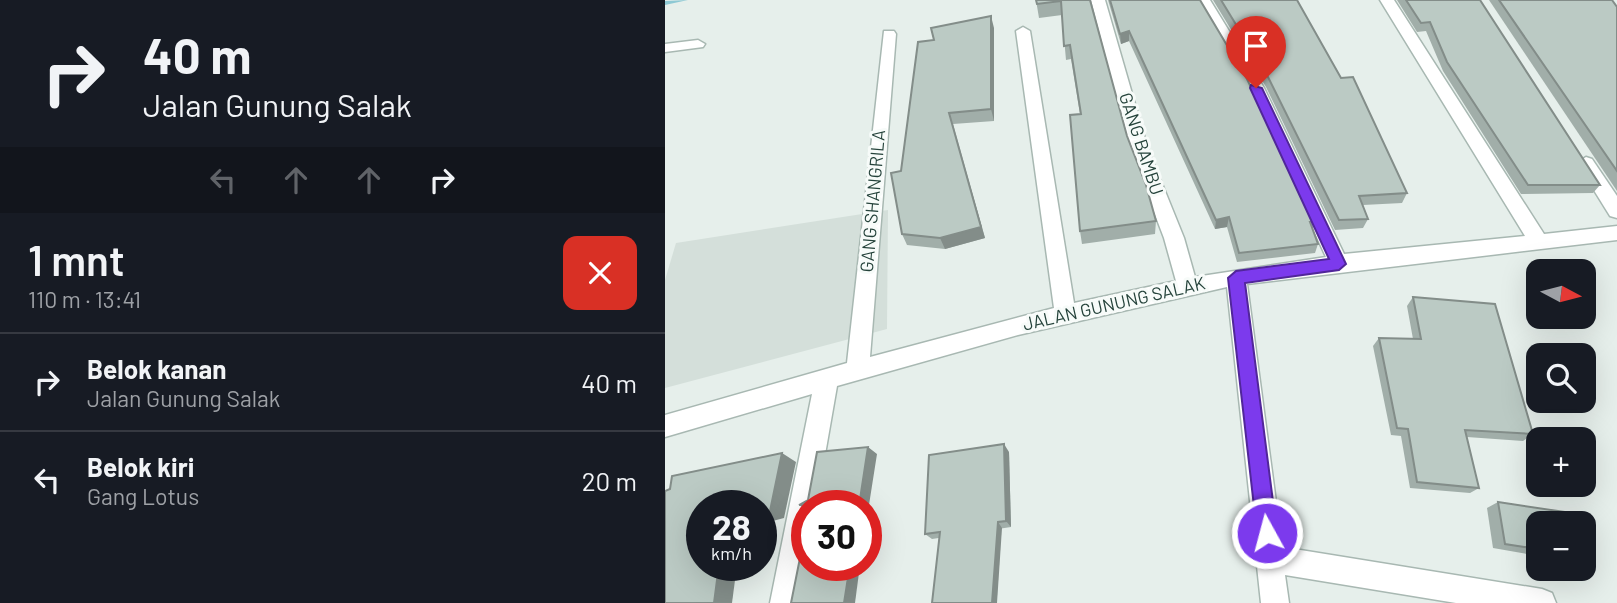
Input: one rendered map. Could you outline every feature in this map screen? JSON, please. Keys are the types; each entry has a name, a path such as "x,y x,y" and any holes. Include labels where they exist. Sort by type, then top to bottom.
{"street":[{"name":"GANG BAMBU","path":"1098,0 1139,149 1174,238 1188,287"},
{"path":"1203,0 1256,88 1339,264"},
{"path":"1387,0 1539,243"},
{"path":"1023,31 1065,313"},
{"name":"GANG SHANGRILA","path":"858,368 889,34"},
{"path":"665,48 698,44"},
{"path":"1579,153 1617,211"},
{"name":"JALAN GUNUNG SALAK","path":"665,426 858,368 1065,313 1188,287 1339,264 1617,233"},
{"path":"1236,278 1275,603"},
{"path":"784,603 827,377"},
{"path":"1271,559 1542,603"}],"shaded area":[{"path":"888,210 887,329 665,388 665,280 676,243"}],"building":[{"path":"1036,0 1090,0 1127,136 1146,185 1156,221 1080,231 1070,115 1081,114 1070,45 1064,46 1061,1 1037,4"},
{"path":"1110,0 1200,0 1247,79 1315,222 1310,222 1318,244 1239,253 1229,217 1216,220 1129,31 1120,34"},
{"path":"1221,0 1297,0 1341,78 1353,77 1407,193 1359,196 1368,219 1339,220 1268,77"},
{"path":"1406,0 1480,0 1600,185 1528,185 1447,62 1430,22 1421,23"},
{"path":"1499,0 1612,0 1617,7 1617,171"},
{"path":"991,16 991,109 949,113 981,227 940,238 902,234 891,173 901,171 918,42 934,40 931,28"},
{"path":"1413,297 1495,304 1531,427 1526,427 1526,434 1465,430 1479,488 1417,482 1408,429 1397,428 1379,338 1421,339"},
{"path":"1004,444 1006,521 998,522 992,603 932,603 940,532 925,534 929,455"},
{"path":"868,447 861,490 810,490 817,452"},
{"path":"782,453 774,490 686,490 686,581 717,581 714,603 665,603 665,491 670,489 672,476"},
{"path":"1498,502 1558,511 1526,511 1526,547 1505,544"},
{"path":"795,581 847,581 844,603 791,603"}],"waterway":[{"path":"665,3 684,0"}],"route":[{"path":"1256,88 1339,264 1236,278 1267,533"}]}
